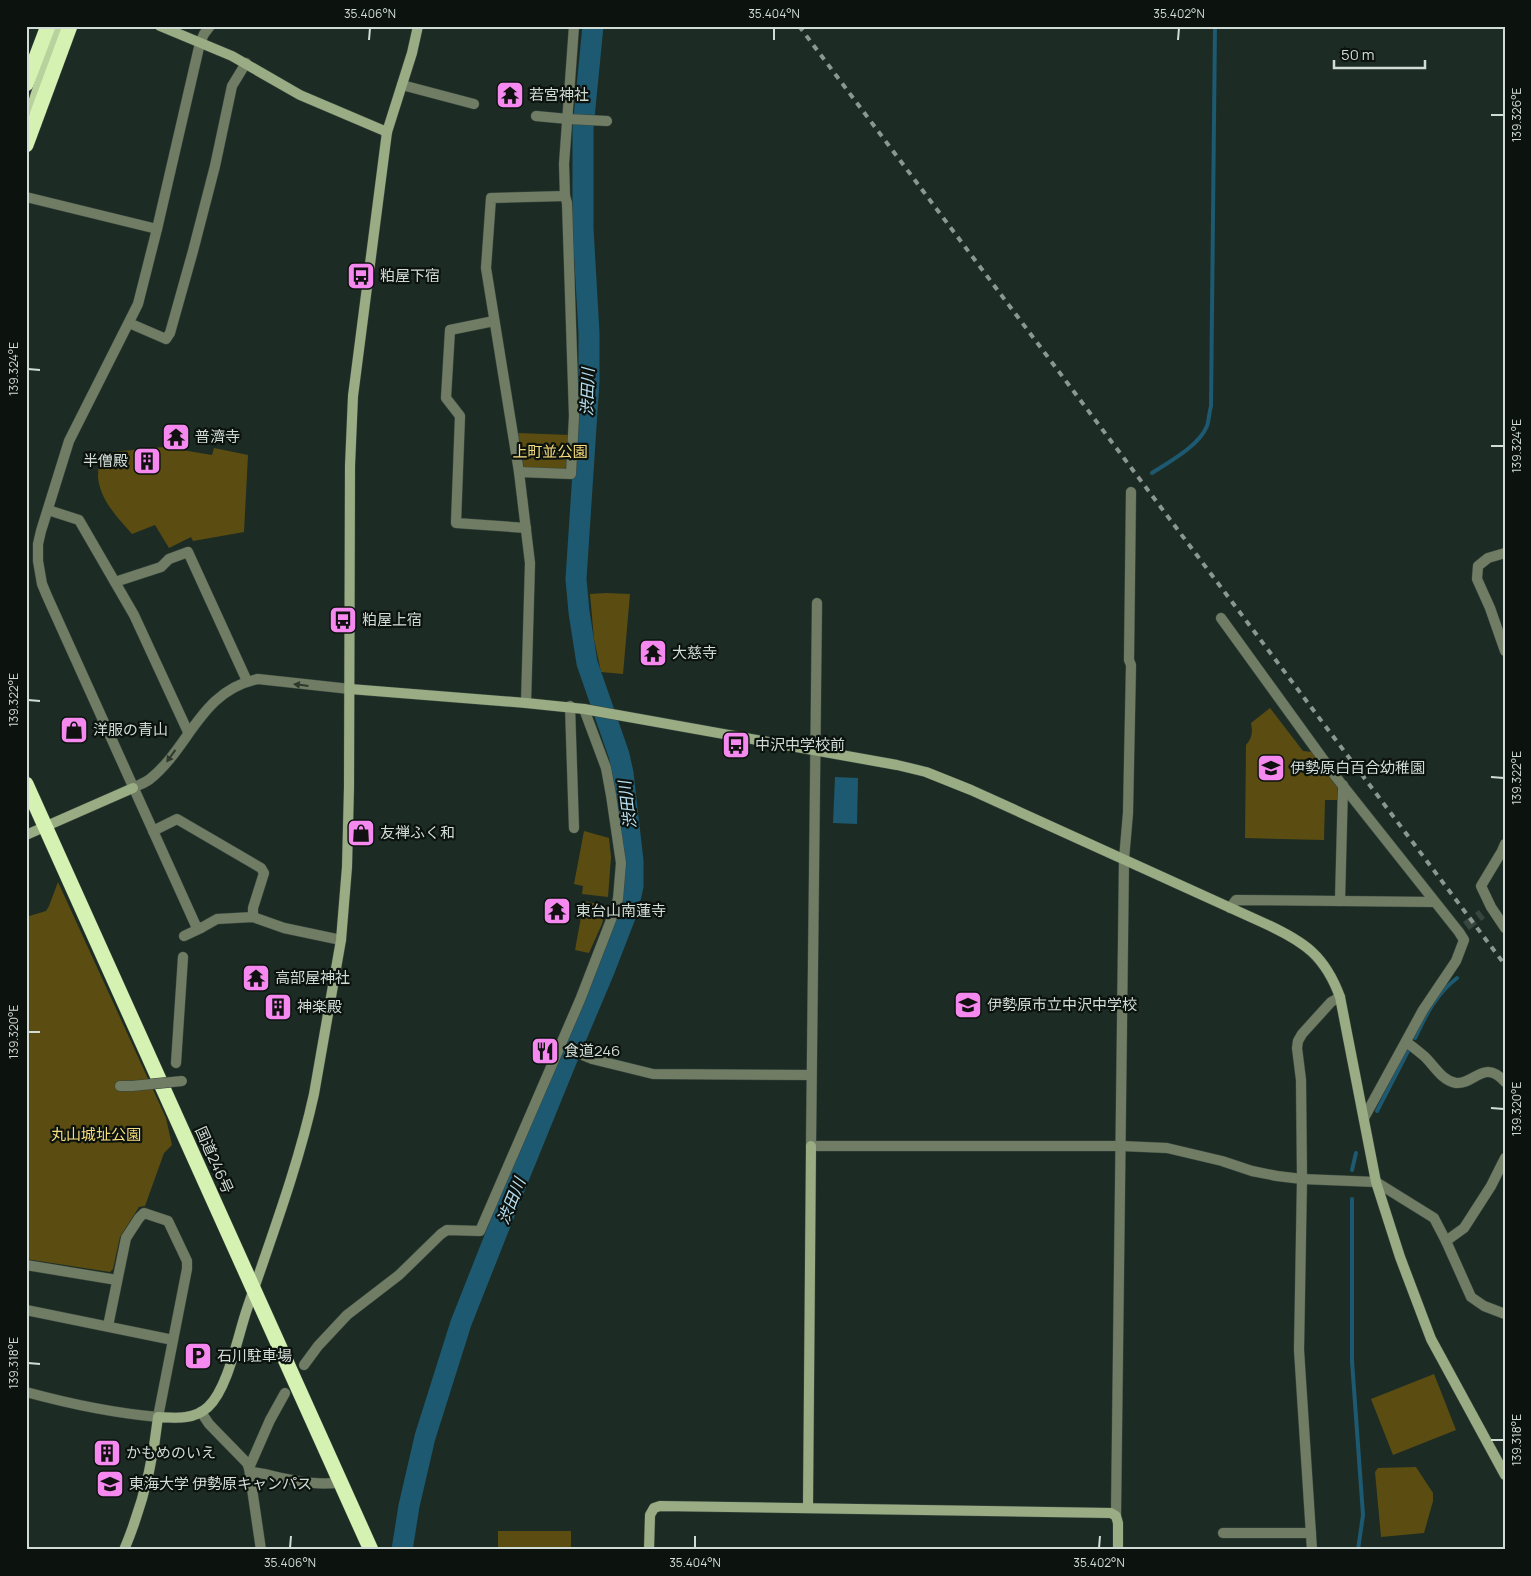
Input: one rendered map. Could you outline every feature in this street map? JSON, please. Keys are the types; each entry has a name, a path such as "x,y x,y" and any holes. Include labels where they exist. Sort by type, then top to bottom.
{"highway":[{"path":"26,84 48,26"},
{"path":"26,146 70,26"},
{"name":"国道246号","path":"26,784 371,1550"}],"main road":[{"path":"26,72 41,26"},
{"path":"26,126 59,26"}],"street":[{"path":"160,26 225,52 300,95 387,132"},
{"path":"201,928 196,926 42,584 38,561 38,544 69,441 138,304 200,43 210,26"},
{"path":"26,1392 107,1411 158,1417 189,1418 209,1406 223,1385 283,1206 310,1114 341,940 347,867 350,787 351,428 353,396 387,132 418,26"},
{"path":"518,472 571,474 574,389 564,164 570,119 574,26"},
{"path":"129,323 166,339 170,333 215,166 232,86 246,63"},
{"path":"402,85 474,104"},
{"path":"536,116 607,121"},
{"path":"526,702 530,563 518,472 486,268 491,198 565,196"},
{"path":"26,197 157,230"},
{"path":"494,321 450,330 446,398 460,416 456,523 526,528"},
{"path":"1118,1550 1118,1523 1116,1516 1124,859 1128,813 1131,665 1131,492"},
{"path":"48,510 79,520 134,615 188,732"},
{"path":"115,582 161,567 169,559 188,552 247,681"},
{"path":"1505,553 1488,558 1478,566 1477,579 1490,608 1505,651"},
{"path":"808,1507 817,603"},
{"path":"1221,618 1343,785 1434,902 1463,929 1464,940 1456,961 1427,1003 1364,1118"},
{"path":"26,835 149,780 165,764 213,702 247,681 258,679 350,689 570,706 897,765 926,772 971,790 1283,932 1306,945 1326,967 1334,979 1340,997 1376,1182 1400,1257 1431,1339 1505,1475"},
{"path":"570,706 574,828"},
{"path":"304,1365 318,1346 348,1315 398,1275 440,1234 447,1230 480,1231 560,1047 611,920 618,899 621,877 620,848 606,768 587,709"},
{"path":"1340,901 1343,785"},
{"path":"153,831 177,819 261,868 264,873 253,908 253,917"},
{"path":"1505,844 1481,886 1491,907 1505,928"},
{"path":"1230,908 1236,900 1434,902"},
{"path":"1482,914 1491,907"},
{"path":"184,936 217,919 253,917 284,928 341,940"},
{"path":"176,1063 183,957"},
{"path":"1312,1550 1299,1350 1302,1179 1301,1080 1297,1048 1302,1034 1331,1002 1340,997"},
{"path":"1406,1042 1424,1056 1446,1080 1457,1083 1467,1082 1480,1073 1488,1072 1500,1077 1505,1082"},
{"path":"580,1054 592,1059 654,1074 811,1075"},
{"path":"120,1086 182,1082"},
{"path":"811,1146 1121,1146 1167,1148 1222,1161 1252,1171 1302,1179 1376,1182 1434,1218 1471,1297 1484,1306 1505,1314"},
{"path":"1446,1241 1464,1228 1505,1158"},
{"path":"108,1326 126,1238 142,1215 147,1213 168,1221 187,1261 187,1269 146,1488 138,1516 124,1550"},
{"path":"26,1265 117,1280"},
{"path":"26,1310 173,1340"},
{"path":"249,1470 270,1420 285,1394"},
{"path":"201,1412 209,1424 247,1463 261,1550"},
{"path":"249,1470 328,1485 340,1482"},
{"path":"649,1550 650,1515 651,1511 657,1506 1110,1513 1116,1516"},
{"path":"1223,1533 1311,1532"}],"green space":[{"name":"上町並公園","path":"518,433 570,435 567,465 564,470 524,469"},
{"path":"164,447 212,455 214,448 248,455 244,532 193,541 191,537 169,548 155,525 132,534 110,508 102,493 98,477 99,453 110,454 112,452"},
{"path":"590,594 630,594 623,674 601,672 594,639"},
{"path":"1270,708 1303,751 1313,752 1337,784 1337,800 1325,800 1324,840 1245,838 1246,745 1252,735 1251,723"},
{"path":"584,831 609,838 611,857 608,897 582,894 583,886 574,884"},
{"name":"丸山城址公園","path":"58,882 166,1118 172,1145 164,1153 145,1206 139,1207 120,1237 113,1269 110,1272 26,1259 26,917 46,911"},
{"path":"584,901 606,906 602,924 589,953 575,950"},
{"path":"1434,1374 1456,1430 1393,1455 1371,1399"},
{"path":"1416,1467 1433,1493 1433,1501 1424,1533 1381,1537 1375,1472 1378,1468"},
{"path":"498,1531 571,1531 571,1550 498,1550"}],"water":[{"path":"835,777 858,778 857,824 833,823"}],"waterway":[{"name":"渋田川","path":"402,1550 409,1506 425,1437 461,1323 604,971 628,909 633,886 633,861 623,773 619,755 587,663 576,579 589,381 589,333 583,228 583,128 593,26"},
{"path":"1152,473 1191,447 1207,426 1211,406 1215,26"},
{"path":"1415,1038 1437,998 1457,978"},
{"path":"1377,1111 1408,1051"},
{"path":"1352,1170 1356,1153"},
{"path":"1352,1199 1352,1361 1363,1515 1358,1550"}],"tunnel":[{"path":"1466,926 1482,914"}],"railway":[{"path":"799,26 1505,965"}],"place":[{"name":"若宮神社","path":"510,95"},
{"name":"粕屋下宿","path":"361,276"},
{"name":"普濟寺","path":"176,437"},
{"name":"半僧殿","path":"147,461"},
{"name":"粕屋上宿","path":"343,620"},
{"name":"大慈寺","path":"653,653"},
{"name":"洋服の青山","path":"74,730"},
{"name":"中沢中学校前","path":"736,745"},
{"name":"伊勢原白百合幼稚園","path":"1271,768"},
{"name":"友禅ふく和","path":"361,833"},
{"name":"東台山南蓮寺","path":"557,911"},
{"name":"高部屋神社","path":"256,978"},
{"name":"伊勢原市立中沢中学校","path":"968,1005"},
{"name":"神楽殿","path":"278,1007"},
{"name":"食道246","path":"545,1051"},
{"name":"石川駐車場","path":"198,1356"},
{"name":"かもめのいえ","path":"107,1453"},
{"name":"東海大学 伊勢原キャンパス","path":"110,1484"}]}
